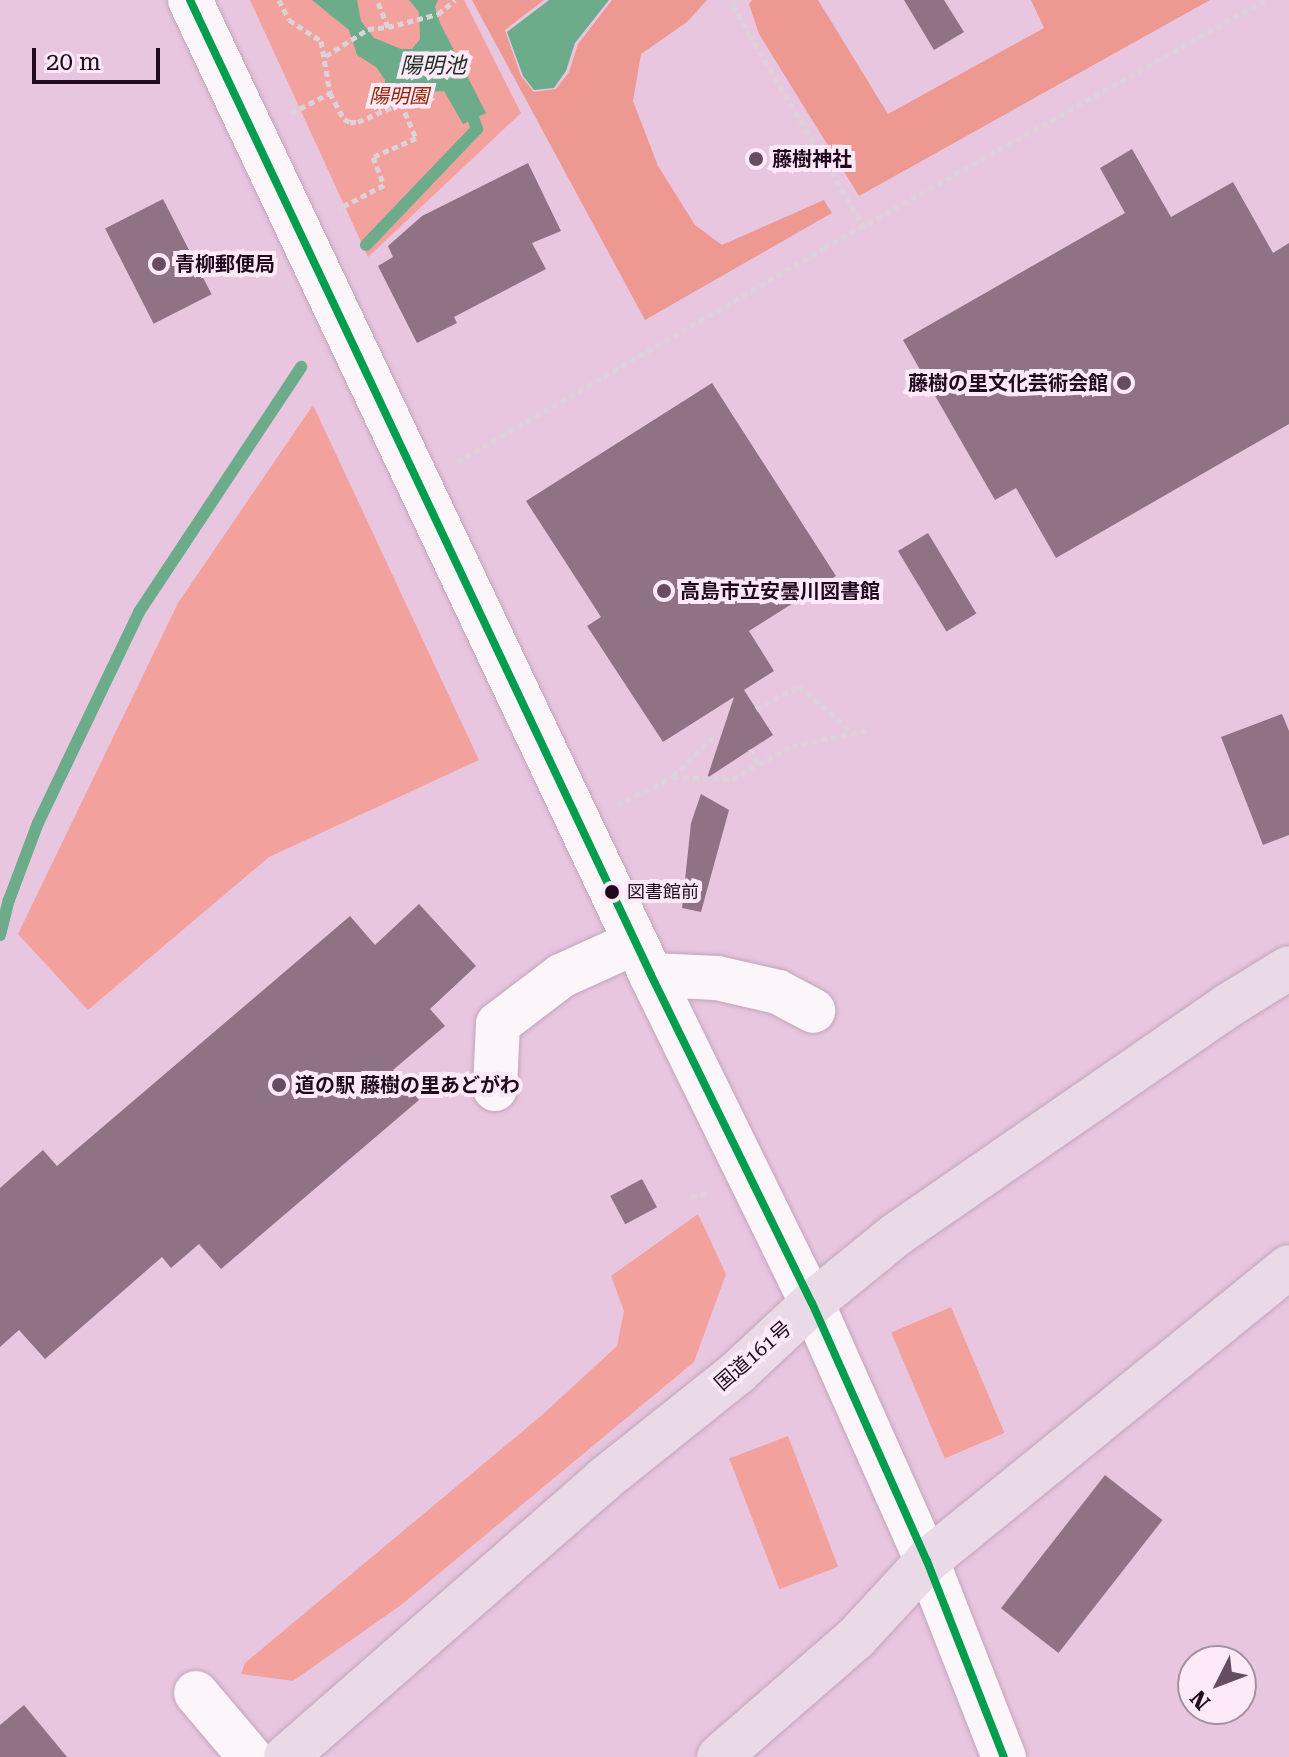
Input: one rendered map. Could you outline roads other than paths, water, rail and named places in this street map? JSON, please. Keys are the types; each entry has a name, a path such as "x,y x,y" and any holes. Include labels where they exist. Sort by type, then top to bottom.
{"highway":[{"name":"国道161号","path":"286,1757 603,1480 737,1373 812,1303 897,1234 1229,1005 1289,968"},
{"path":"719,1757 856,1638 927,1561 1289,1267"}],"street":[{"path":"190,0 643,959 812,1303 927,1561 1004,1757"},
{"path":"495,1089 498,1024 561,976 643,959 778,992 813,1011"},
{"path":"196,1693 250,1757"}],"water":[{"name":"陽明池","path":"312,0 357,0 361,21 374,38 401,49 412,49 420,39 419,12 409,0 438,0 435,7 440,23 486,113 463,124 444,91 413,93 399,86 385,89 385,80 376,67 357,55 349,30"},
{"path":"549,0 609,0 575,43 566,71 554,88 534,90 523,76 507,32"}],"waterway":[{"path":"366,245 477,129 469,106"},
{"path":"0,935 9,900 38,823 139,612 301,367"}],"place":[{"name":"藤樹神社","path":"756,159"},
{"name":"青柳郵便局","path":"159,264"},
{"name":"藤樹の里文化芸術会館","path":"1124,383"},
{"name":"高島市立安曇川図書館","path":"664,591"},
{"name":"図書館前","path":"612,892"},
{"name":"道の駅 藤樹の里あどがわ","path":"279,1085"}],"park label":[{"name":"陽明園","path":"399,96"}]}
